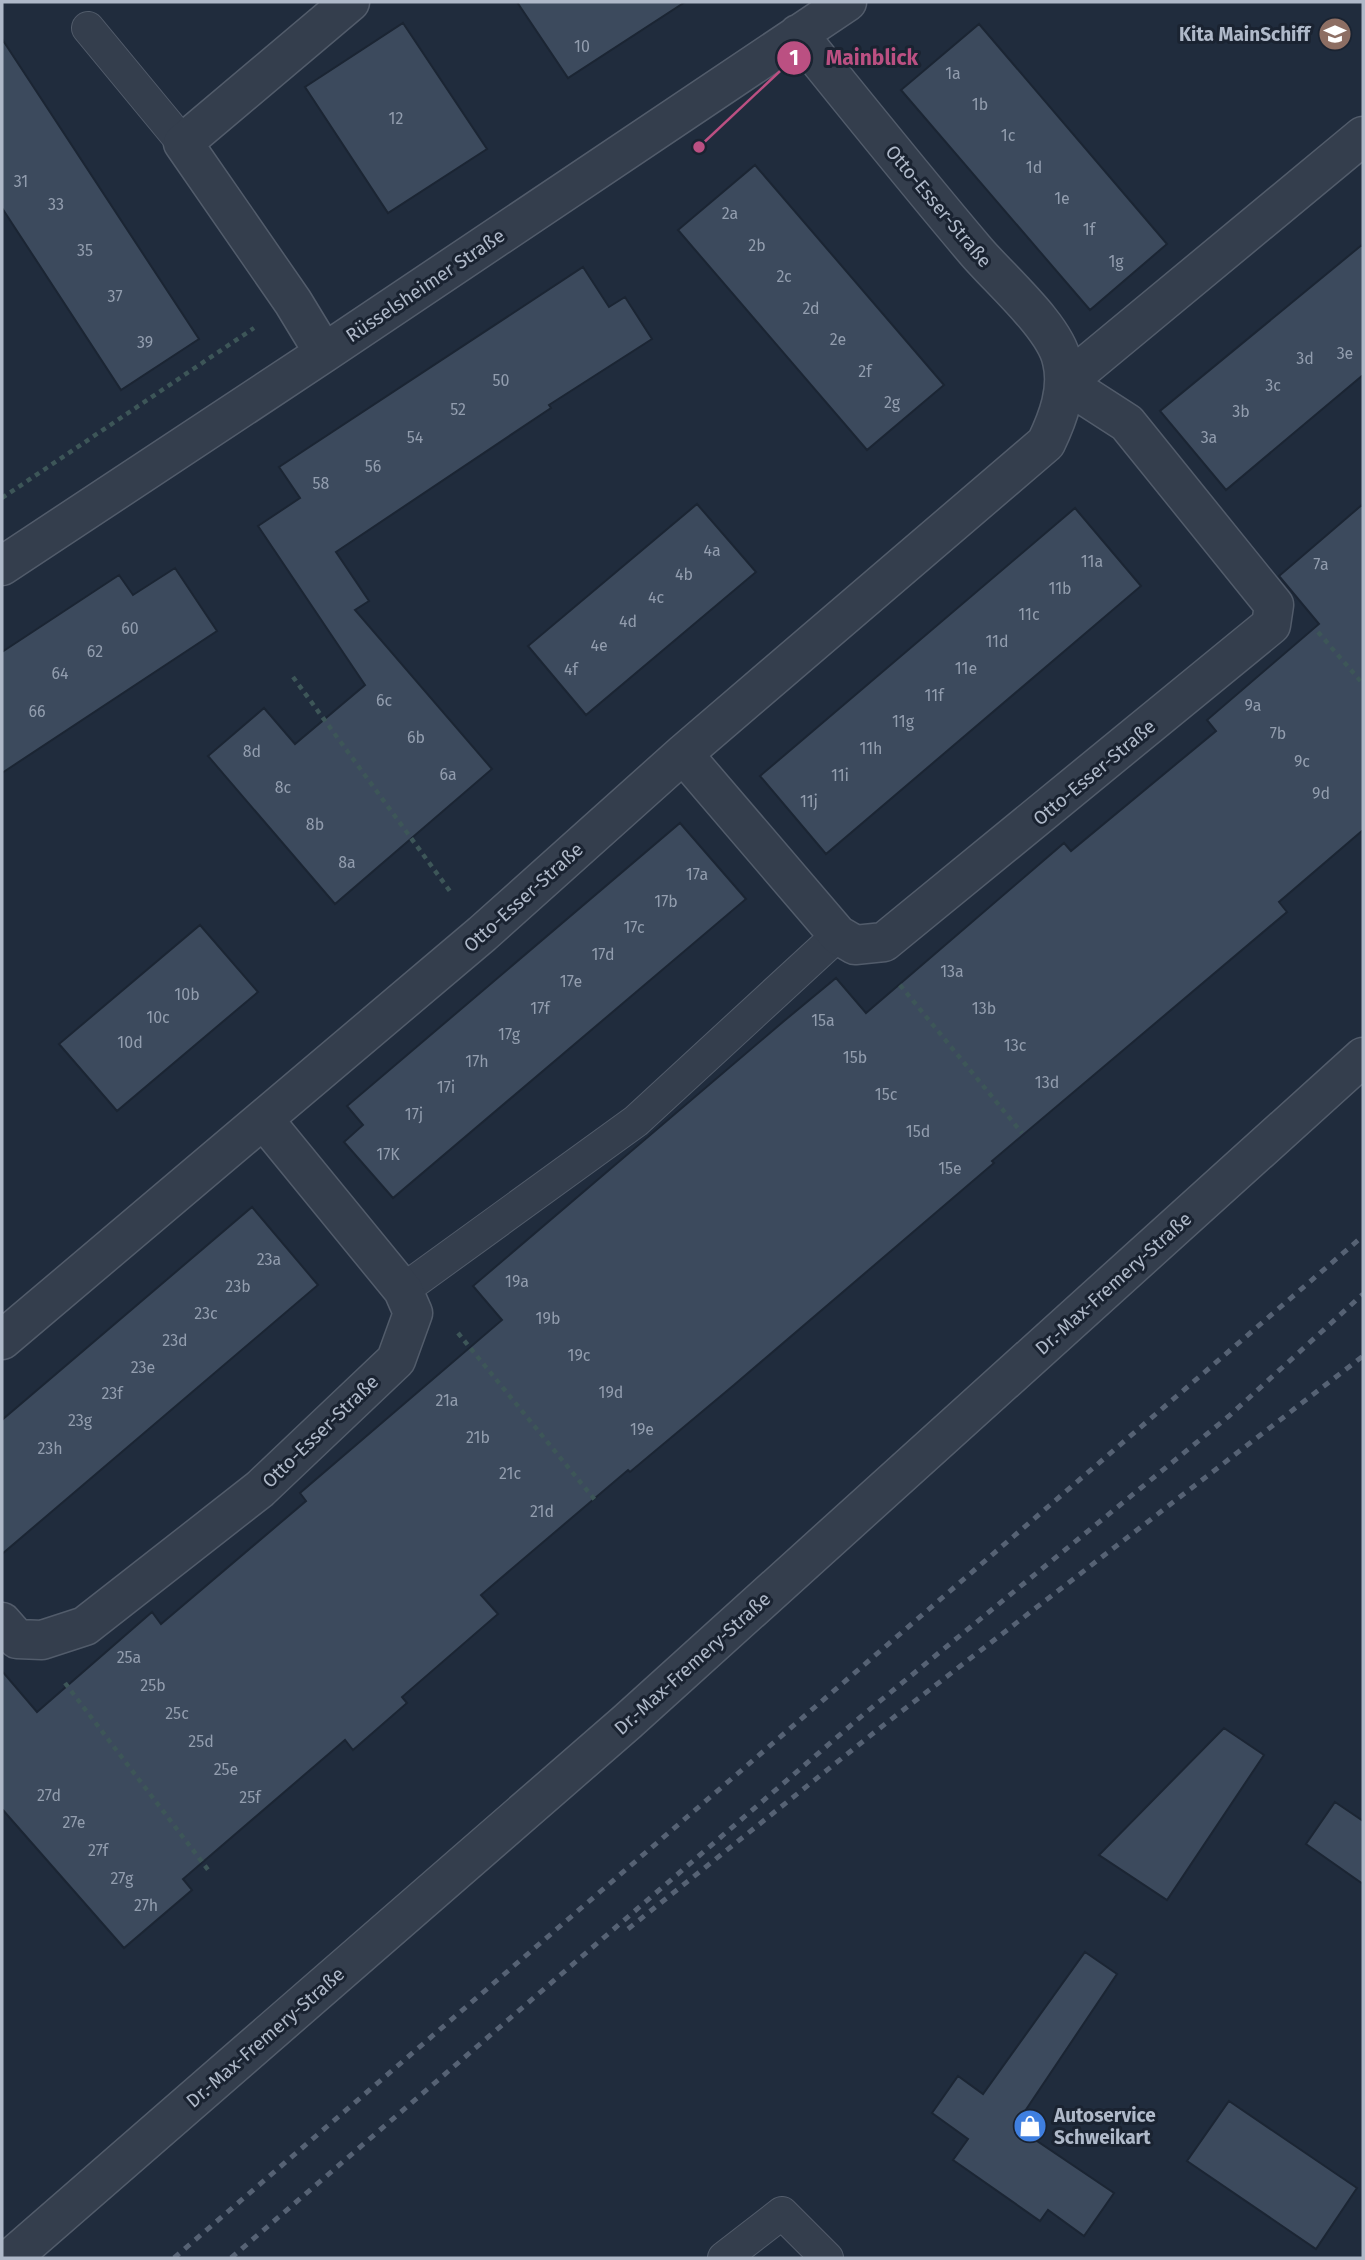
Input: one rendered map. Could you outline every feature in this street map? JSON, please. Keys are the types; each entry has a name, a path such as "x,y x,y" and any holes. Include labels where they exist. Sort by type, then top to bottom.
{"street":[{"path":"324,354 292,302 183,144 349,2"},
{"name":"Rüsselsheimer Straße","path":"2,566 324,354 847,2"},
{"name":"Otto-Esser-Straße","path":"2,1340 482,934 683,754 1046,443 1057,420 1065,383 1062,359 1048,332 975,251 798,34"},
{"path":"1274,606 1127,424 1065,383 1363,136"},
{"name":"Otto-Esser-Straße","path":"884,942 1271,625 1274,606"},
{"path":"683,754 838,935 855,945 884,942"},
{"name":"Dr.-Max-Fremery-Straße","path":"11,2258 626,1722 1363,1057"},
{"path":"264,1120 408,1302"},
{"name":"Otto-Esser-Straße","path":"42,1640 85,1626 260,1489 396,1360 408,1302"},
{"path":"2,1622 17,1639 42,1640"}],"lane":[{"path":"88,28 183,144"},
{"path":"408,1302 636,1121 838,935"},
{"path":"724,2258 782,2213 827,2258"}],"path":[{"path":"2,498 292,302"},
{"path":"1274,606 1296,607 1363,684"},
{"path":"293,677 482,934"},
{"path":"884,942 901,989 1022,1133"},
{"path":"408,1302 444,1317 595,1500"},
{"path":"42,1640 46,1658 209,1871"}],"building":[{"path":"517,2 685,2 568,78"},
{"path":"403,23 487,149 388,213 305,87"},
{"path":"979,24 1167,244 1090,310 901,90"},
{"path":"2,39 199,339 121,390 2,208"},
{"path":"755,165 944,385 867,450 678,230"},
{"path":"1363,244 1363,375 1226,490 1160,411"},
{"path":"583,267 609,307 625,297 652,339 549,405 551,408 336,552 369,601 355,610 492,769 335,904 208,756 264,708 295,744 365,685 258,526 300,498 279,467"},
{"path":"697,504 756,572 586,715 528,646"},
{"path":"1363,504 1363,830 1279,902 1287,912 992,1161 994,1163 734,1385 630,1472 628,1470 481,1595 498,1614 402,1697 407,1703 353,1750 345,1740 183,1879 192,1890 124,1948 2,1809 2,1671 37,1712 152,1612 161,1624 306,1501 300,1493 502,1320 473,1286 784,1021 836,978 866,1013 1064,843 1071,851 1216,731 1207,720 1319,624 1279,576"},
{"path":"1075,508 1141,586 826,854 760,776"},
{"path":"175,568 217,631 2,773 2,652 119,575 133,595"},
{"path":"680,823 746,899 393,1198 344,1142 363,1125 347,1106"},
{"path":"200,925 258,992 117,1111 59,1044"},
{"path":"252,1207 318,1285 2,1554 2,1420"},
{"path":"1224,1728 1264,1755 1167,1900 1099,1855"},
{"path":"1335,1802 1363,1821 1363,1884 1306,1844"},
{"name":"Autoservice Schweikart","path":"1085,1952 1117,1974 1015,2126 1114,2193 1084,2236 1048,2210 1040,2221 953,2160 968,2139 932,2113 958,2076 983,2094"},
{"path":"1229,2101 1357,2188 1316,2249 1187,2161"}],"railway":[{"path":"174,2258 1363,1236"},
{"path":"231,2258 864,1714 1229,1416 1363,1294"},
{"path":"628,1929 876,1731 1363,1356"}],"place":[{"name":"Kita MainSchiff","path":"1335,34"},
{"name":"Mainblick","path":"699,147"},
{"name":"Autoservice Schweikart","path":"1030,2126"}]}
